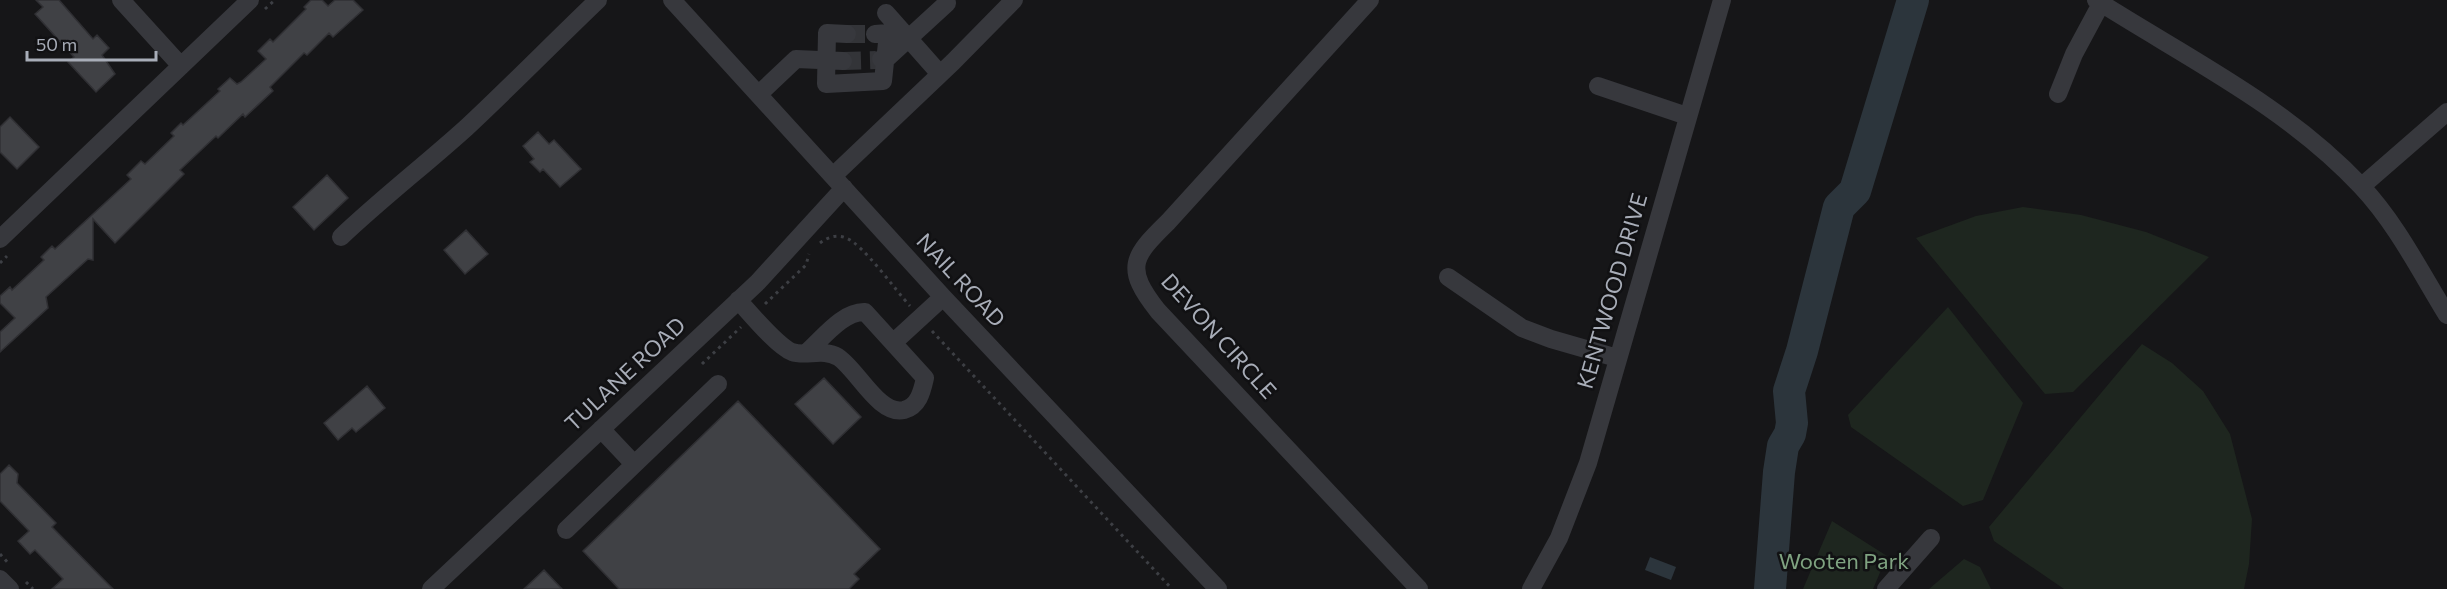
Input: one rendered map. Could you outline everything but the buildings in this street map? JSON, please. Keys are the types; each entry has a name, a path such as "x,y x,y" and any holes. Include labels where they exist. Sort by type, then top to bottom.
{"street":[{"path":"121,0 181,66"},
{"path":"1,235 250,0"},
{"path":"341,237 383,197 419,169 468,125 598,0"},
{"name":"NAIL ROAD","path":"672,0 943,297 1218,589"},
{"name":"TULANE ROAD","path":"431,589 738,300 838,182 1014,0"},
{"name":"DEVON CIRCLE","path":"1370,0 1176,213 1144,245 1136,269 1141,286 1158,311 1419,589"},
{"name":"KENTWOOD DRIVE","path":"1531,589 1559,538 1580,485 1722,0"},
{"path":"2058,94 2073,54 2100,1 2276,111 2330,155 2362,186 2389,221 2447,315"},
{"path":"881,59 947,3"},
{"path":"886,12 940,74"},
{"path":"847,34 827,33 835,61 826,84 883,81 881,59 888,33 875,33"},
{"path":"759,94 796,59 835,61"},
{"path":"1598,86 1687,116"},
{"path":"2362,186 2447,112"},
{"path":"1448,277 1522,328 1617,358"},
{"path":"894,342 943,297"},
{"path":"738,300 772,336 792,351 807,352 822,352 837,356 884,405 900,411 911,408 921,395 925,378 865,312 855,312 840,322 807,352"},
{"path":"566,530 718,384"},
{"path":"601,429 634,464"},
{"path":"1886,589 1931,538"},
{"path":"0,579 10,589"}],"green space":[{"path":"2023,207 2081,215 2146,232 2209,257 2073,392 2045,394 1916,238 1976,216"},
{"path":"1948,307 2023,403 1983,500 1963,506 1851,427 1848,415"},
{"path":"2142,344 2172,363 2203,391 2230,434 2252,519 2249,564 2244,589 2064,589 1994,541 1989,527"},
{"name":"Wooten Park","path":"1832,521 1887,556 1873,589 1803,589"},
{"path":"1964,559 1980,567 1991,589 1929,589"}],"shaded area":[{"path":"1650,557 1676,567 1671,580 1645,570"}],"waterway":[{"path":"1770,589 1779,472 1783,446 1790,434 1792,423 1789,391 1802,351 1839,207 1855,191 1913,0"}],"tunnel":[{"path":"847,34 875,34"},
{"path":"843,61 876,60"}]}
